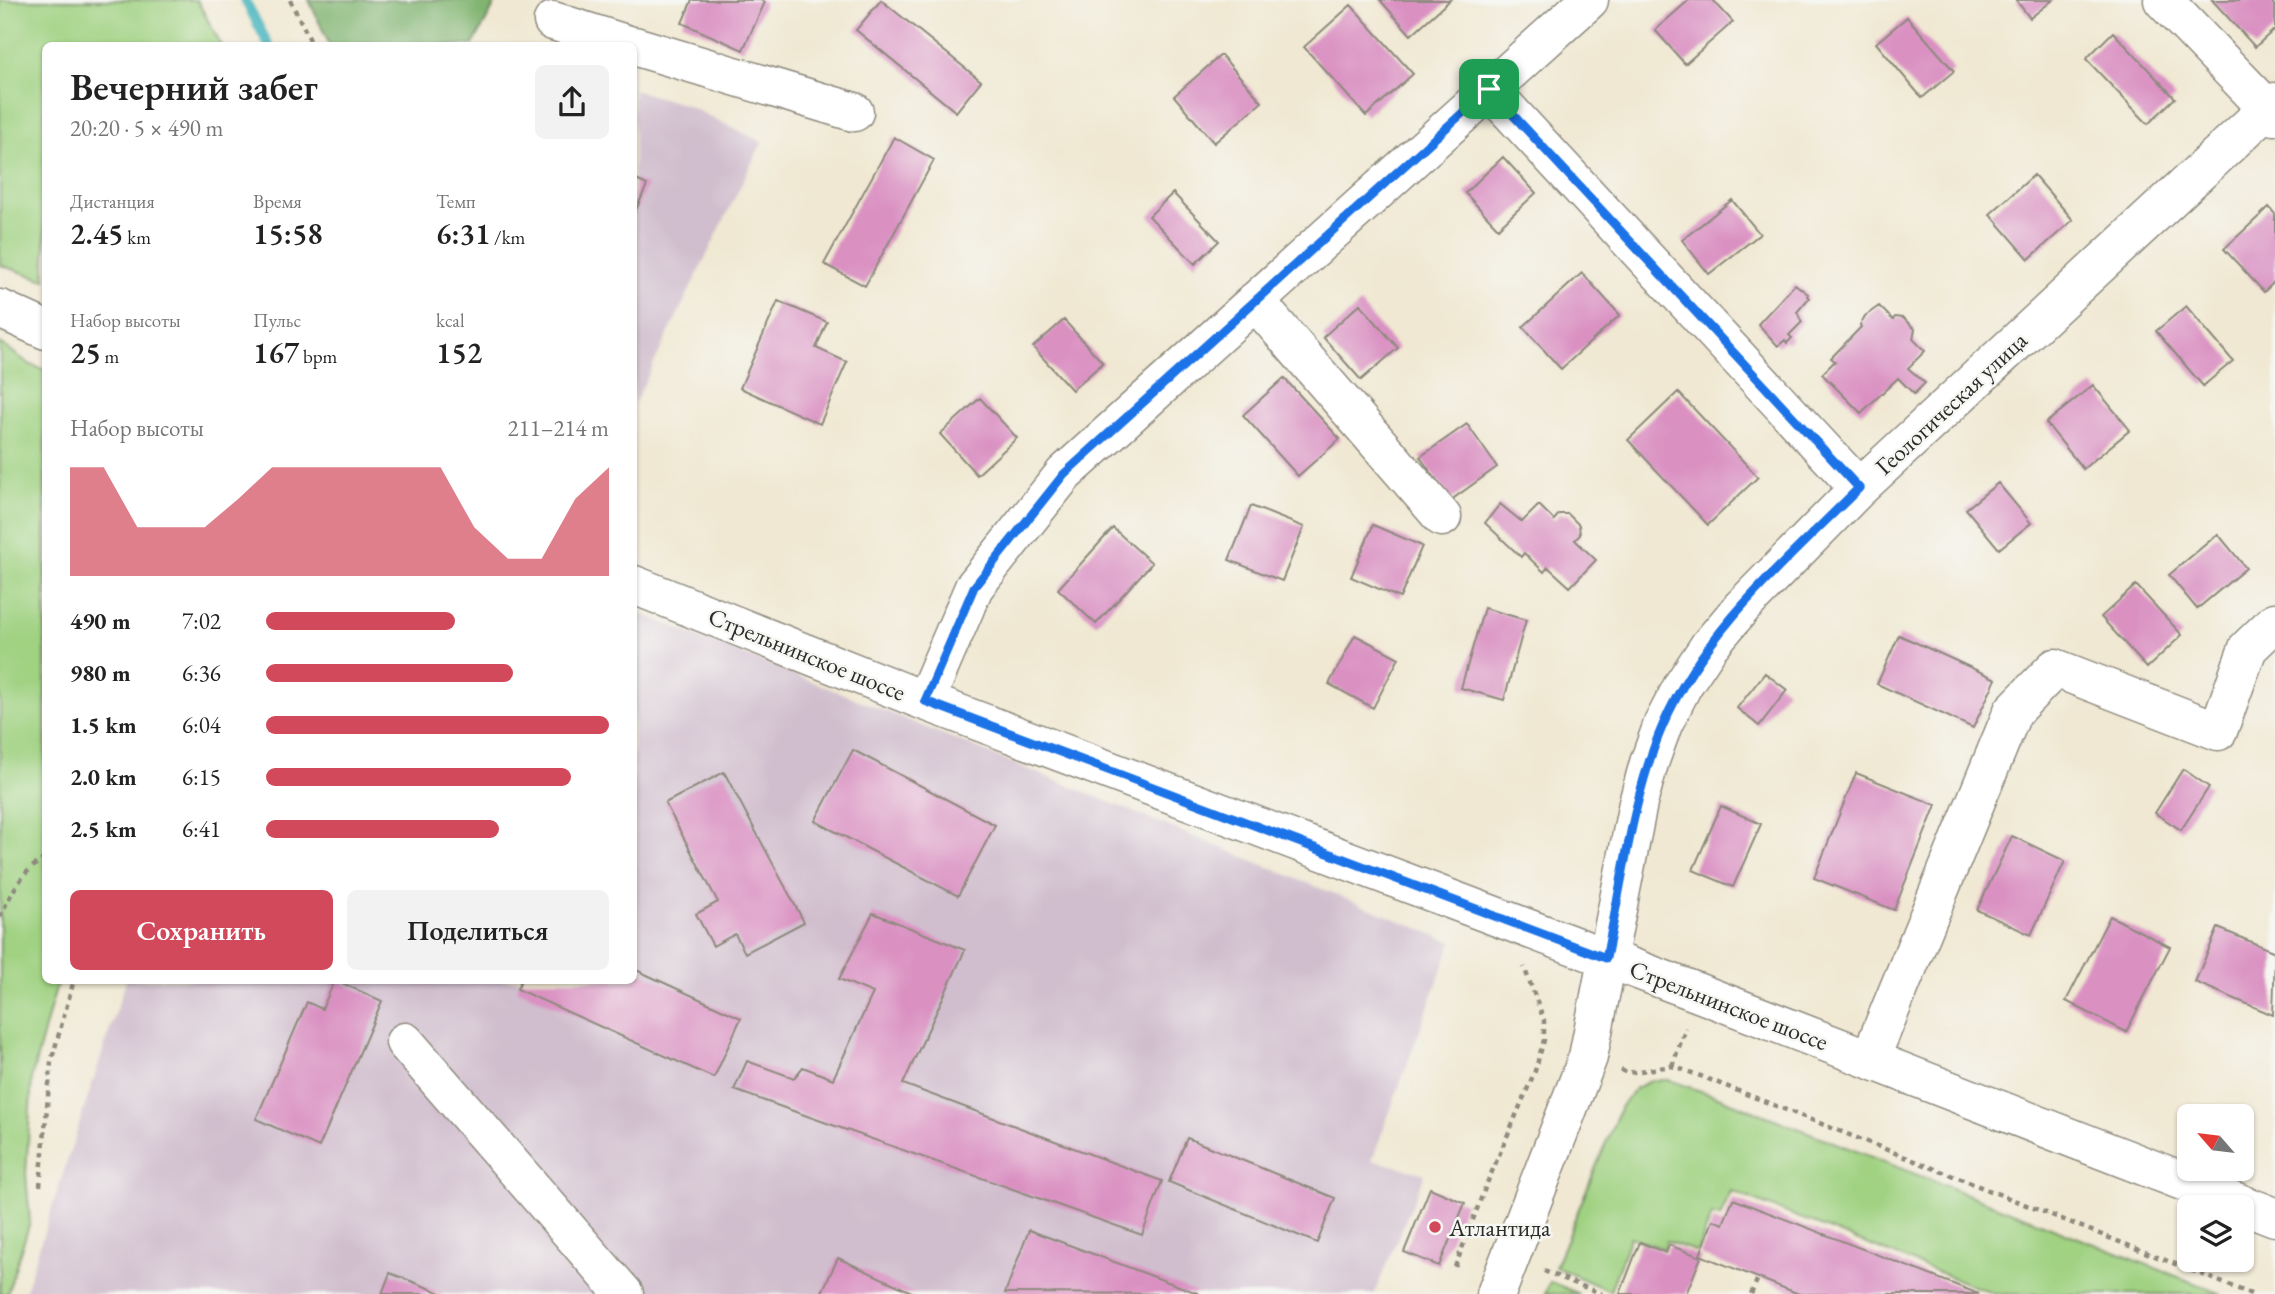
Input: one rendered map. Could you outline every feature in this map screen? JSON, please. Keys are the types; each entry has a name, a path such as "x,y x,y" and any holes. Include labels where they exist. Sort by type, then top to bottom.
{"street":[{"path":"925,701 974,587 1064,474 1589,0"},
{"path":"2163,0 2273,109"},
{"path":"551,22 619,42"},
{"path":"637,47 853,112"},
{"path":"1489,89 1859,488"},
{"name":"Геологическая улица","path":"1496,1294 1588,1058 1606,958 1649,762 1663,724 1683,685 1709,646 1742,607 1859,488 2273,109"},
{"path":"1255,301 1441,517"},
{"path":"0,309 42,328"},
{"name":"Стрельнинское шоссе","path":"637,586 925,701 1606,958 2275,1217"},
{"path":"1870,1059 2013,711 2055,668 2218,732 2248,648 2275,622"},
{"path":"405,1042 624,1294"}],"path":[{"path":"290,0 311,42"},
{"path":"0,917 14,888 35,864 42,861"},
{"path":"1455,1267 1535,1071 1544,1040 1544,1020 1517,951 1526,928"},
{"path":"40,1186 51,1062 73,984"},
{"path":"1672,1066 1690,1018"},
{"path":"1627,1073 1672,1066 2251,1294"},
{"path":"1544,1271 1602,1294"},
{"path":"1751,1294 1758,1278"}],"shaded area":[{"path":"637,91 686,105 762,142 637,398"},
{"path":"637,612 1452,942 1372,1160 1425,1174 1374,1294 24,1294 125,984 637,984"}],"green space":[{"path":"0,0 197,0 219,42 42,42 42,279 0,265"},
{"path":"309,0 497,0 475,42 328,42"},
{"path":"0,343 31,365 42,369 42,984 57,984 32,1076 26,1174 30,1222 7,1294 0,1294"},
{"path":"1652,1080 1669,1080 1718,1097 2222,1294 1994,1294 1731,1191 1720,1217 1712,1215 1697,1252 1667,1241 1664,1249 1630,1237 1610,1291 1555,1267 1621,1106 1636,1088"},
{"path":"1550,1282 1580,1294 1545,1294"}],"building":[{"path":"692,0 765,2 743,50 682,23"},
{"path":"881,0 981,81 956,112 856,30"},
{"path":"1380,0 1450,0 1411,35"},
{"path":"1689,0 1713,0 1733,22 1685,64 1655,30"},
{"path":"2016,0 2053,0 2030,18"},
{"path":"2212,0 2270,0 2275,6 2275,29 2255,47"},
{"path":"1351,5 1413,74 1366,116 1304,47"},
{"path":"1907,17 1954,71 1922,98 1876,43"},
{"path":"2113,32 2175,98 2148,124 2086,59"},
{"path":"1221,55 1262,102 1214,143 1174,96"},
{"path":"894,137 934,160 865,286 824,264"},
{"path":"1503,157 1536,193 1498,228 1465,193"},
{"path":"2034,175 2073,220 2029,259 1990,214"},
{"path":"637,180 647,185 637,207"},
{"path":"1173,193 1219,241 1195,264 1149,216"},
{"path":"1732,200 1760,234 1709,274 1682,240"},
{"path":"2269,207 2275,214 2275,281 2264,292 2224,249"},
{"path":"1582,273 1620,315 1561,369 1523,327"},
{"path":"1795,284 1808,294 1809,298 1797,312 1802,322 1789,335 1792,338 1778,346 1758,324"},
{"path":"778,301 827,322 816,348 847,362 820,424 740,388"},
{"path":"1360,304 1398,348 1361,380 1323,337"},
{"path":"1879,306 1893,320 1895,317 1903,318 1915,329 1913,339 1925,351 1908,368 1925,383 1914,394 1898,378 1861,413 1822,374 1835,361 1831,358 1861,327 1865,316"},
{"path":"2186,306 2233,361 2203,386 2156,331"},
{"path":"1064,320 1103,363 1072,390 1033,347"},
{"path":"1284,378 1340,439 1298,476 1243,415"},
{"path":"2093,385 2130,430 2083,469 2046,423"},
{"path":"1678,392 1758,477 1708,525 1628,440"},
{"path":"980,398 1017,438 977,475 940,434"},
{"path":"1467,424 1497,467 1451,500 1420,457"},
{"path":"1998,483 2031,523 1999,549 1966,509"},
{"path":"1500,504 1522,522 1539,505 1554,520 1559,514 1568,514 1579,525 1580,535 1575,540 1596,560 1570,587 1548,567 1544,572 1524,553 1521,557 1485,523"},
{"path":"1251,506 1304,527 1282,581 1229,560"},
{"path":"1373,525 1422,546 1400,598 1351,577"},
{"path":"1113,528 1152,563 1096,624 1058,589"},
{"path":"2218,534 2246,568 2197,609 2169,575"},
{"path":"2136,585 2182,635 2147,668 2101,617"},
{"path":"1484,608 1526,620 1504,700 1461,688"},
{"path":"1355,635 1399,658 1373,708 1329,684"},
{"path":"1899,635 1996,679 1973,728 1877,684"},
{"path":"1765,673 1787,690 1759,726 1737,708"},
{"path":"853,750 995,825 958,896 815,821"},
{"path":"2183,769 2209,787 2181,830 2155,813"},
{"path":"724,772 804,922 745,953 735,934 713,946 696,914 718,902 665,803"},
{"path":"1856,773 1936,805 1894,910 1814,878"},
{"path":"1721,806 1761,824 1733,887 1693,870"},
{"path":"2012,836 2065,861 2031,935 1977,910"},
{"path":"873,913 965,950 903,1084 1162,1181 1142,1235 734,1090 747,1061 794,1078 803,1067 833,1079 873,993 839,979"},
{"path":"2110,916 2170,947 2126,1032 2066,1001"},
{"path":"2218,928 2275,952 2273,1015 2195,982"},
{"path":"637,970 741,1018 714,1078 517,989 519,984 637,984"},
{"path":"333,984 344,984 382,1001 319,1147 256,1119 307,1002 322,1009"},
{"path":"1187,1138 1335,1198 1317,1243 1169,1182"},
{"name":"Атлантида","path":"1430,1188 1465,1203 1439,1266 1404,1252"},
{"path":"1733,1199 1979,1294 1799,1294 1700,1255 1713,1220 1723,1224"},
{"path":"1029,1230 1200,1294 1005,1293"},
{"path":"1640,1242 1666,1253 1669,1245 1701,1257 1686,1294 1620,1294"},
{"path":"838,1258 916,1294 821,1294"},
{"path":"390,1273 444,1294 382,1294"}],"waterway":[{"path":"245,0 267,42"}],"place":[{"name":"Атлантида","path":"1435,1227"}],"route":[{"path":"1489,89 1859,488 1742,607 1709,646 1683,685 1663,724 1649,762 1606,958 925,701 974,587 1064,474 1489,89"}]}
